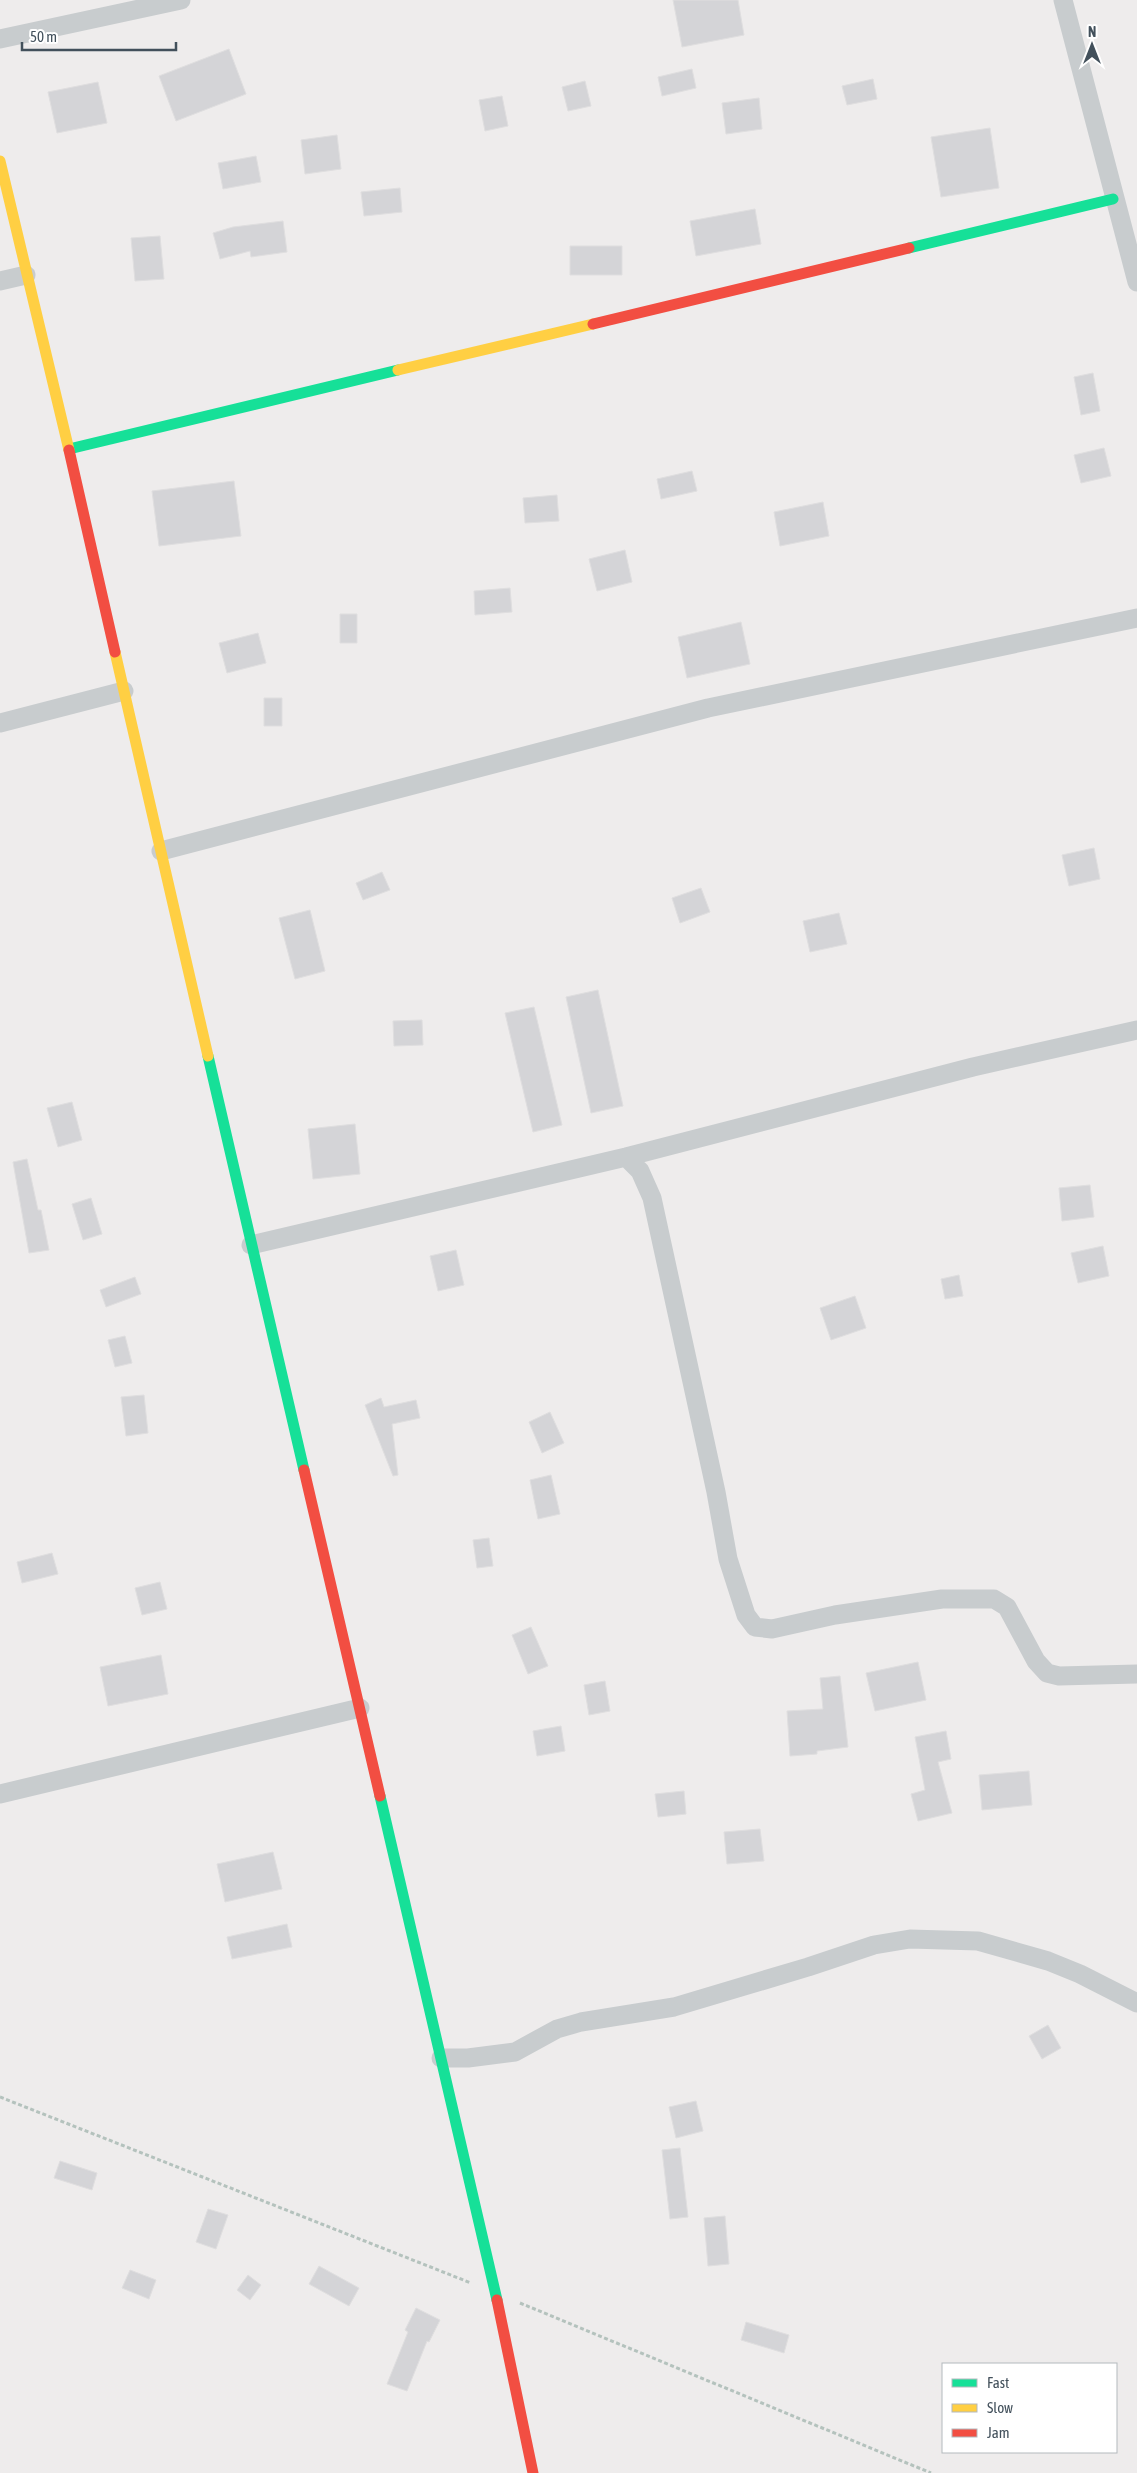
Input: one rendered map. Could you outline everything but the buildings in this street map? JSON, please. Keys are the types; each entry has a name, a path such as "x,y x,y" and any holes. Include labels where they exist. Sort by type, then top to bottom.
{"street":[{"path":"0,39 181,0"},
{"path":"1063,0 1137,282"},
{"path":"0,161 26,276 69,449 251,1245 496,2293 533,2473"},
{"path":"69,449 1114,199"},
{"path":"0,281 26,276"},
{"path":"161,851 708,708 1137,618"},
{"path":"0,723 124,691"},
{"path":"251,1245 626,1157 973,1067 1137,1030"},
{"path":"626,1157 640,1171 652,1198 716,1492 728,1559 746,1615 755,1626 772,1629 834,1615 942,1599 994,1599 1008,1608 1036,1661 1047,1672 1059,1676 1137,1674"},
{"path":"0,1794 360,1708"},
{"path":"441,2058 468,2058 515,2052 557,2029 581,2022 674,2007 783,1975 874,1945 910,1939 978,1941 1048,1961 1080,1974 1137,2003"}],"path":[{"path":"0,2097 496,2293 931,2473"}],"traffic: fast":[{"path":"909,248 1113,199"},
{"path":"69,449 398,370"},
{"path":"208,1056 304,1470"},
{"path":"380,1796 497,2300"}],"traffic: slow":[{"path":"0,161 69,450"},
{"path":"398,370 593,324"},
{"path":"115,652 208,1056"}],"traffic: jam":[{"path":"593,324 909,248"},
{"path":"69,450 115,652"},
{"path":"304,1470 380,1796"},
{"path":"497,2300 533,2473"}]}
